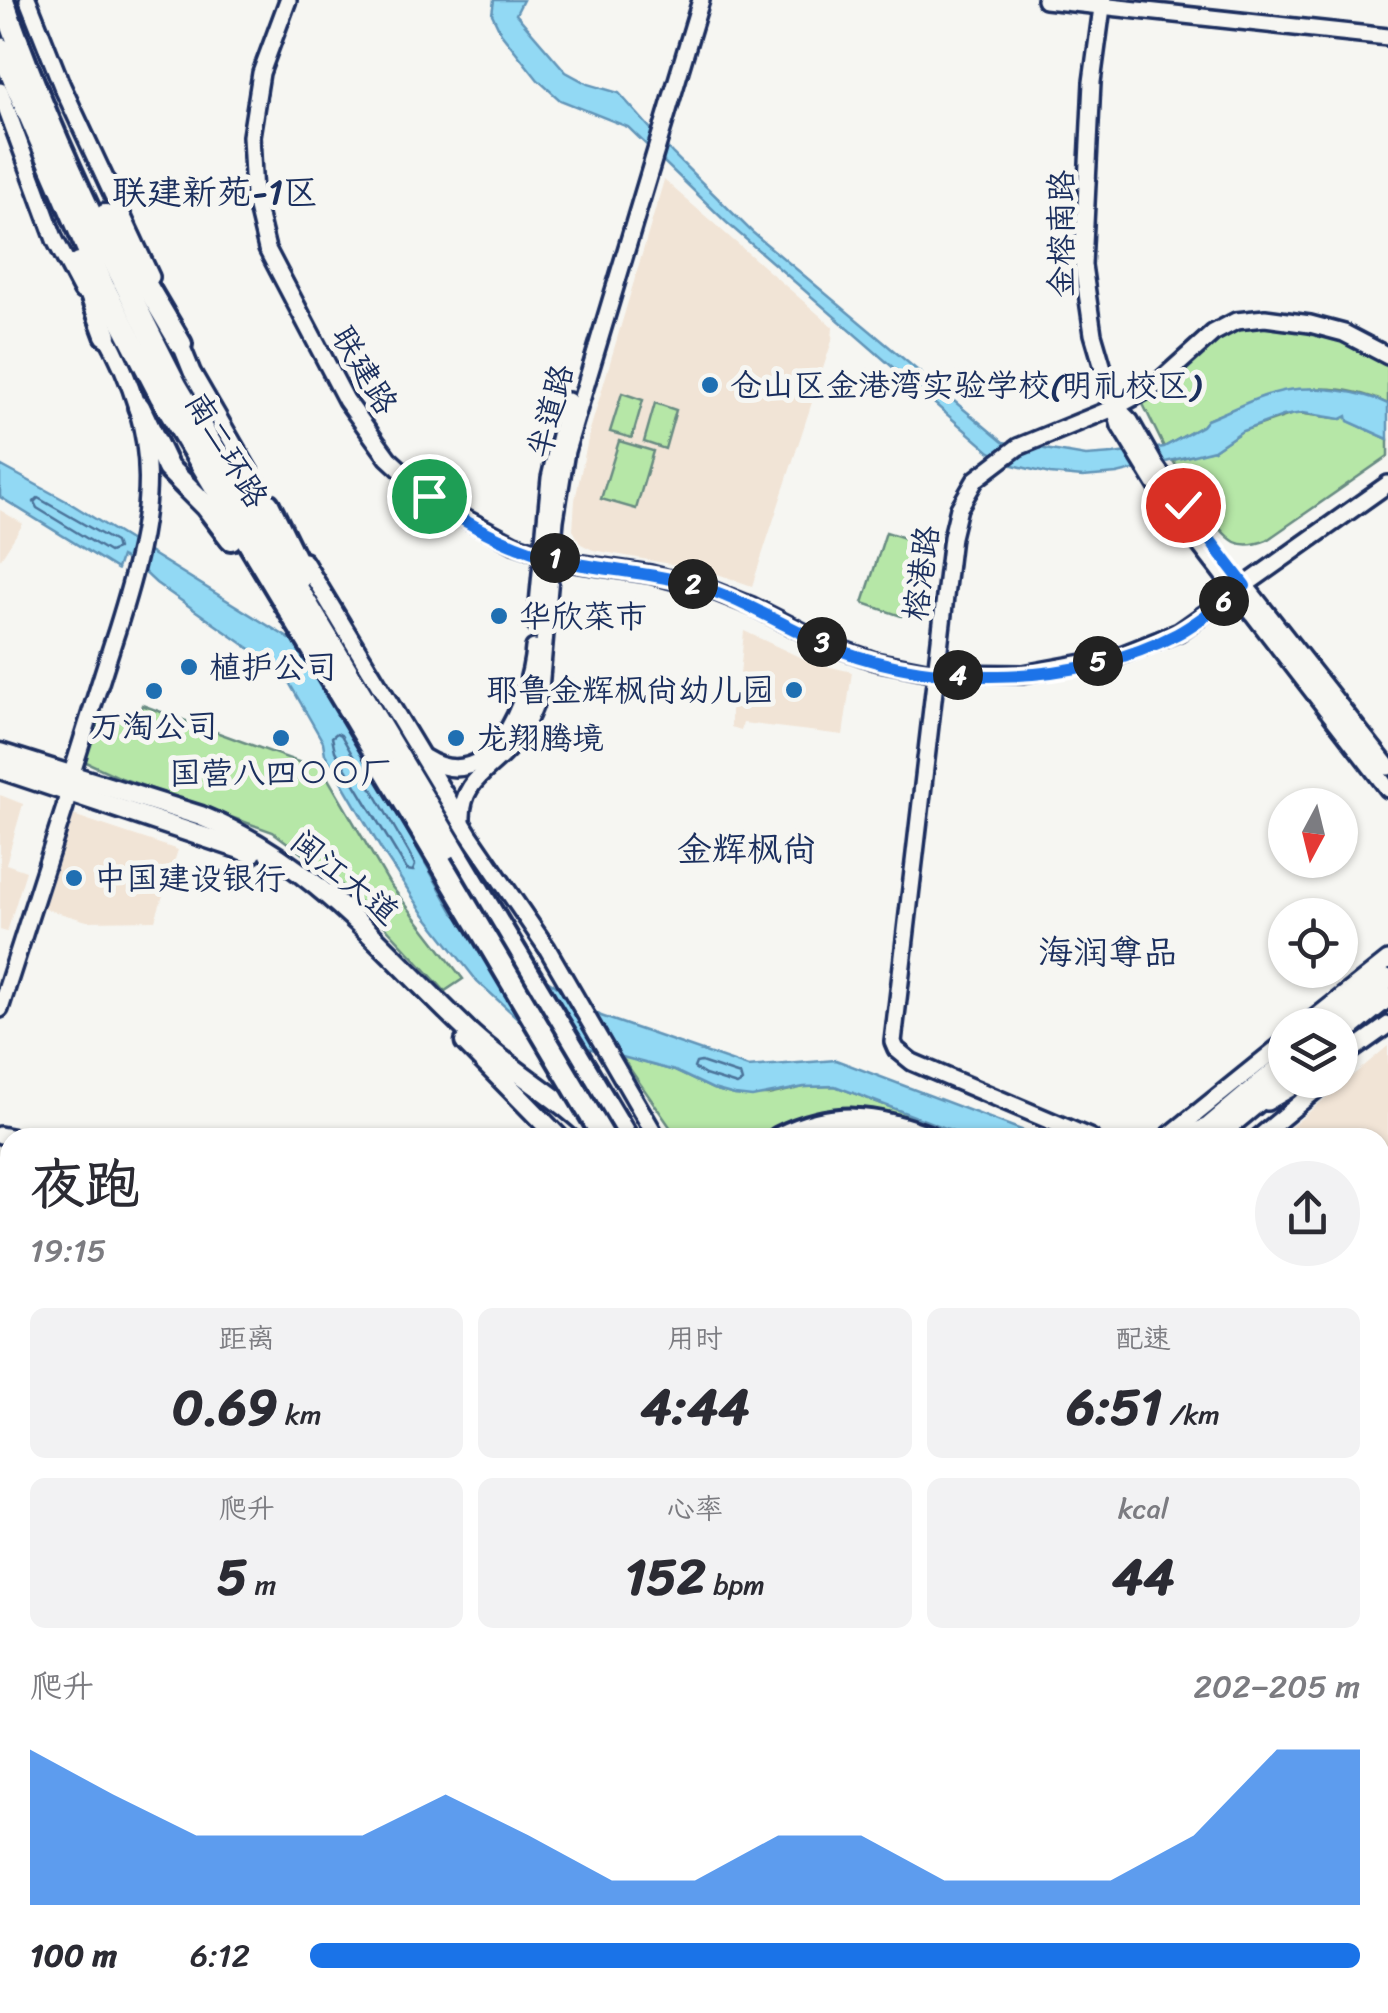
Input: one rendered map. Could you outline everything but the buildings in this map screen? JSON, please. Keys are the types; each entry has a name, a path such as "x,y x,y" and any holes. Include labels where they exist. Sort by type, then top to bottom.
{"highway":[{"name":"南二环路","path":"2,0 43,130 103,285 160,395 323,650 436,816 621,1128"},
{"name":"南二环路","path":"0,48 43,130"},
{"path":"43,130 106,336"},
{"path":"43,130 181,344"},
{"path":"138,407 168,468 215,516 323,650"},
{"path":"268,504 312,591 323,650"},
{"name":"南二环路","path":"323,650 595,1128"},
{"path":"801,1128 819,1120 871,1128 905,1128"}],"main road":[{"path":"28,0 62,86 192,372 463,823 547,948 651,1128"},
{"name":"联建路","path":"288,0 257,84 250,136 257,214 276,270 353,412 400,470 447,510 514,544 547,556 702,587 752,606 840,650 936,673 1023,674 1116,657 1179,632 1388,484"},
{"name":"半道路","path":"463,823 463,804 472,782 515,741 535,705 542,680 550,478 558,437 690,0"},
{"name":"半道路","path":"425,758 448,768 474,763 498,743 516,719 530,678 569,435 701,0"},
{"path":"1045,0 1107,3 1388,37"},
{"path":"1138,0 1388,27"},
{"name":"金榕南路","path":"1107,3 1092,82 1083,266 1093,334 1120,426 1144,470 1241,588 1388,789"},
{"path":"0,92 55,240 138,407 148,477 137,565 0,1009"},
{"name":"榕港路","path":"1067,1128 912,1062 893,1042 958,508 985,470 1008,452 1116,407 1163,380 1218,329 1244,319 1330,328 1388,356"},
{"path":"1241,588 1388,767"},
{"name":"闽江大道","path":"0,753 70,784 239,847 287,870 329,904 549,1128"},
{"name":"闽江大道","path":"0,769 214,822 292,866 342,905 470,1033 590,1128"},
{"path":"1327,1008 1388,960"},
{"path":"1353,1008 1388,980"},
{"path":"1358,1021 1388,997"},
{"path":"1358,1050 1388,1024"},
{"path":"1178,1128 1268,1056"},
{"path":"1214,1128 1268,1078"},
{"path":"1250,1109 1268,1094"},
{"path":"1218,1128 1271,1098"},
{"path":"1270,1128 1306,1098"}],"shaded area":[{"name":"仓山区金港湾实验学校(明礼校区)","path":"664,180 833,327 832,341 752,586 709,571 593,550 581,544 573,530 575,500 590,430"},
{"path":"0,510 23,524 0,560"},
{"name":"耶鲁金辉枫尚幼儿园","path":"744,631 810,662 852,672 843,735 743,723 741,730 731,727 731,707 737,707"},
{"path":"0,795 23,804 6,864 26,871 7,932 0,930"},
{"path":"70,814 178,850 155,920 87,921 42,908"},
{"path":"1388,1046 1388,1128 1290,1128 1326,1098 1358,1098 1358,1071"}],"green space":[{"path":"1241,325 1318,334 1371,355 1388,365 1388,404 1341,390 1274,395 1207,420 1164,447 1142,402 1161,391 1161,386 1205,346"},
{"path":"622,393 643,400 632,438 610,432"},
{"path":"655,403 676,410 665,449 644,442"},
{"path":"1296,413 1341,419 1347,415 1349,421 1388,439 1388,456 1267,540 1235,542 1210,516 1171,458 1214,450 1242,431"},
{"path":"619,441 653,451 636,509 601,499"},
{"path":"886,532 924,544 901,616 863,603"},
{"path":"142,705 301,763 316,758 389,883 463,979 445,991 378,919 328,873 273,832 121,778 82,760 97,711 135,725"},
{"path":"621,1056 675,1071 735,1095 835,1086 945,1128 671,1128"}],"water":[{"path":"494,0 523,0 516,14 566,72 588,84 619,93 673,154 752,232 1003,442 1086,456 1164,447 1207,420 1257,399 1288,390 1313,389 1352,393 1388,404 1388,439 1348,421 1347,416 1341,419 1303,413 1242,431 1214,450 1117,474 1083,477 1013,465 989,451 726,222 628,127 560,100 538,80 501,33 492,14"},
{"path":"0,465 68,502 293,641 339,711 453,912 470,928 601,1016 748,1067 836,1060 1016,1128 945,1128 835,1086 804,1087 752,1097 735,1095 675,1071 535,1034 477,981 422,911 325,754 323,742 283,672 156,583 137,565 121,557 117,569 0,497"}],"place":[{"name":"仓山区金港湾实验学校(明礼校区)","path":"710,385"},
{"name":"华欣菜市","path":"499,616"},
{"name":"植护公司","path":"189,667"},
{"name":"耶鲁金辉枫尚幼儿园","path":"794,690"},
{"name":"万淘公司","path":"154,691"},
{"name":"国营八四〇〇厂","path":"281,738"},
{"name":"龙翔腾境","path":"456,738"},
{"name":"中国建设银行","path":"74,878"}],"district":[{"name":"联建新苑-1区","path":"215,192"},
{"name":"金辉枫尚","path":"747,849"},
{"name":"海润尊品","path":"1108,952"}],"route":[{"path":"429,496 477,526 542,555 714,590 840,650 875,661 936,673 980,676 1040,672 1132,653 1179,632 1245,586 1183,505"}]}
